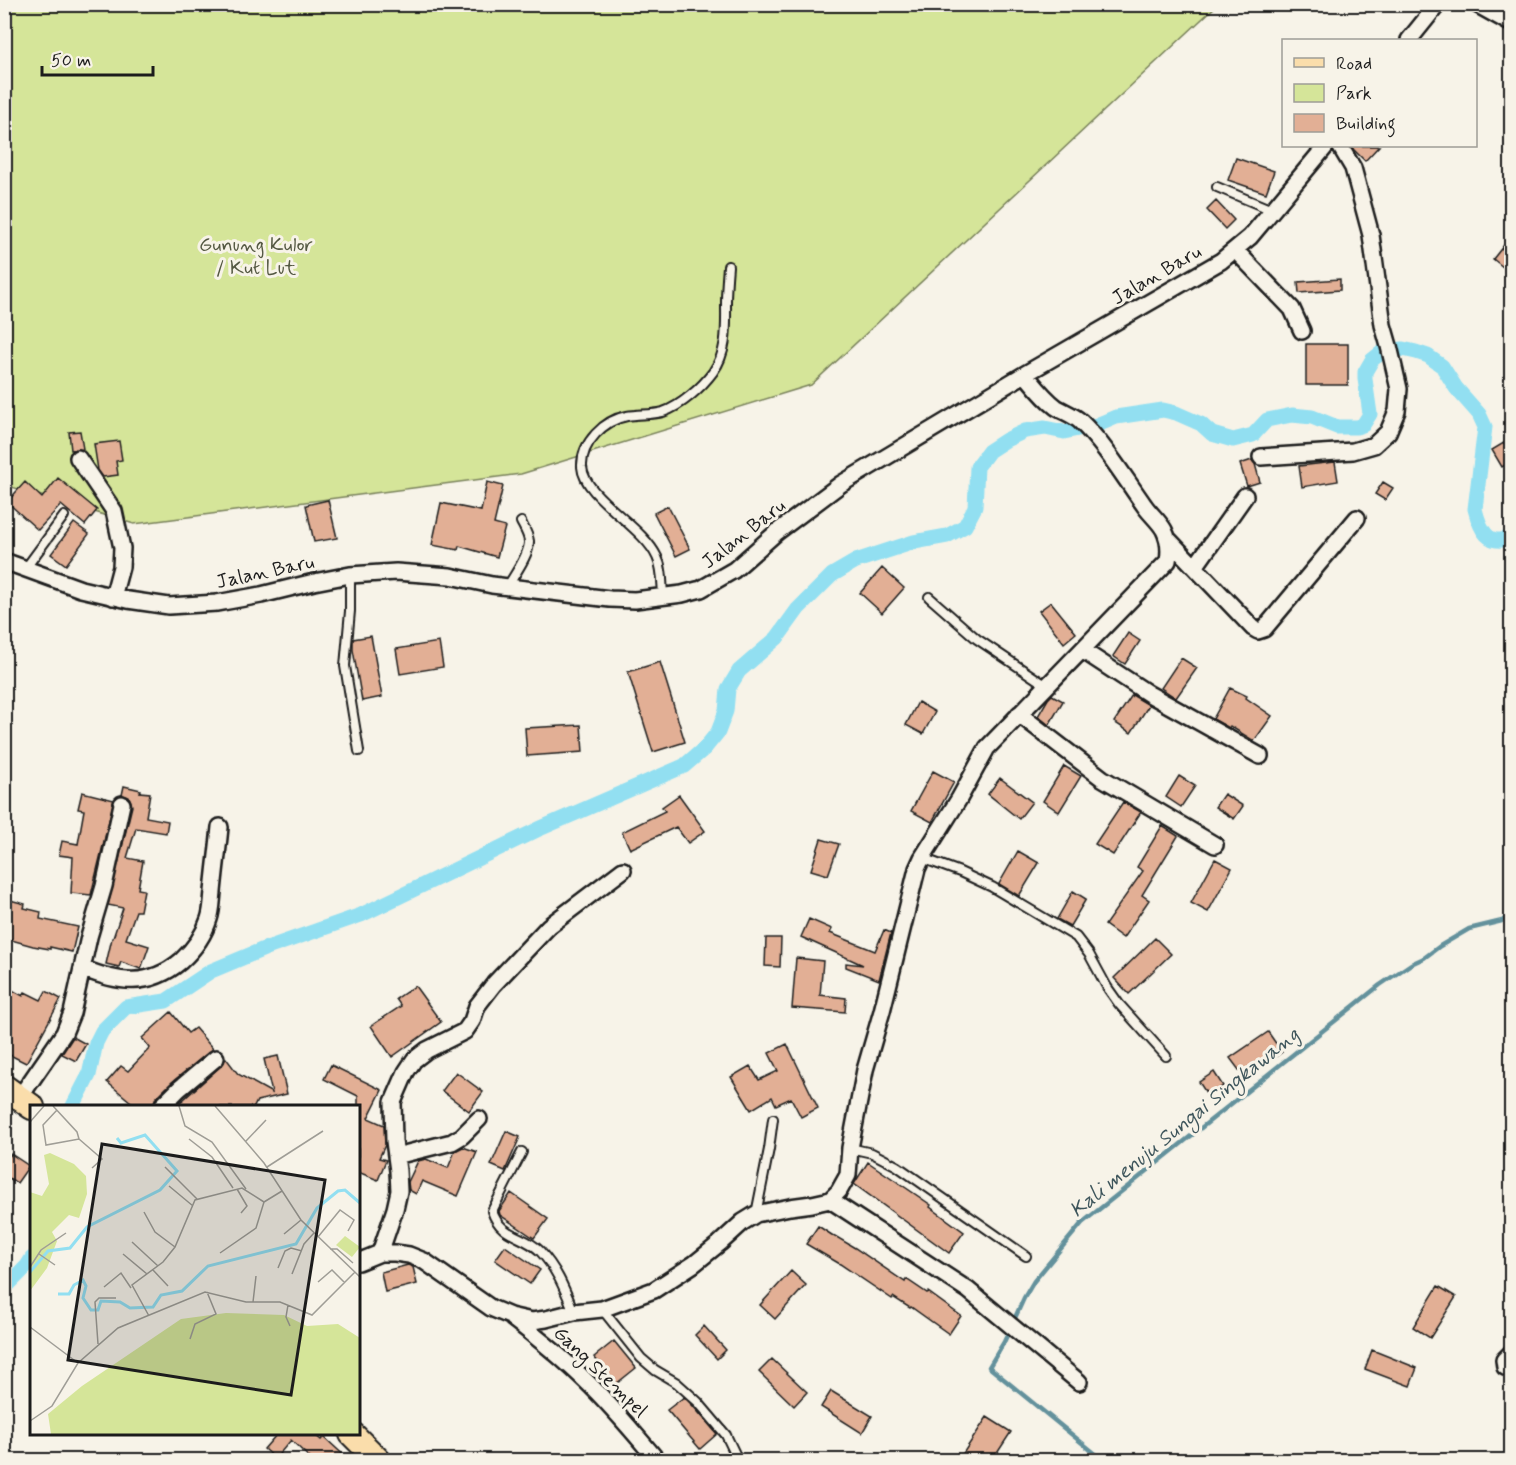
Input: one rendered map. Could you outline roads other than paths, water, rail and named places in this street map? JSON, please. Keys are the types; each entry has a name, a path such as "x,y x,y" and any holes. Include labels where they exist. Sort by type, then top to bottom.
{"main road":[{"path":"353,1435 378,1461"}],"street":[{"path":"1410,39 1438,4"},
{"path":"1476,4 1512,24"},
{"name":"Jalan Baru","path":"4,561 81,589 169,606 217,603 350,575 396,572 450,576 537,591 635,600 701,589 734,570 777,532 841,484 1221,261 1250,237 1325,147"},
{"path":"1261,457 1353,451 1374,445 1388,432 1397,411 1399,389 1383,325 1371,235 1353,168 1341,147"},
{"path":"1235,250 1292,309 1302,331"},
{"path":"360,1261 380,1253 409,1256 424,1261 491,1308 510,1316 532,1321 546,1319 574,1312 602,1309 654,1290 694,1264 743,1222 756,1214 830,1200 839,1191 848,1175 850,1148 865,1070 917,869 922,858 959,799 987,748 1168,561 1170,551 1164,529 1144,506 1126,478 1078,420 1046,399 1025,374"},
{"path":"78,458 114,511 122,548 121,567 113,597"},
{"path":"1195,567 1245,496"},
{"path":"1168,539 1258,631 1264,629 1357,519"},
{"path":"1082,650 1149,693 1260,756"},
{"path":"1019,714 1102,778 1215,845"},
{"path":"18,1097 64,1033 72,1012 122,804"},
{"path":"82,968 102,977 116,980 154,977 170,970 194,950 209,919 220,828"},
{"path":"380,1253 399,1191 393,1102 406,1071 414,1060 428,1050 465,1031 472,1021 477,1006 494,984 549,926 624,870"},
{"path":"164,1105 216,1058"},
{"path":"396,1156 452,1142 462,1136 479,1119"},
{"path":"830,1200 968,1290 1079,1382"},
{"name":"Gang Stempel","path":"510,1316 586,1381 627,1424 657,1461"},
{"path":"1512,1352 1504,1360 1505,1367 1512,1370"}],"lane":[{"path":"1217,187 1272,210"},
{"path":"663,597 657,555 635,528 594,491 585,477 582,468 583,460 589,440 609,423 626,416 663,412 684,401 713,372 726,339 728,266"},
{"path":"25,569 64,516"},
{"path":"508,586 529,544 528,535 521,522"},
{"path":"350,575 350,611 345,666 359,751"},
{"path":"929,597 977,639 1047,686"},
{"path":"922,858 992,887 1076,937 1119,1004 1166,1056"},
{"path":"756,1214 773,1119"},
{"path":"850,1148 872,1153 897,1166 1026,1256"},
{"path":"522,1152 492,1211 501,1227 538,1249 546,1258 565,1289 574,1312"},
{"path":"602,1309 641,1358 655,1370 677,1383 698,1402 726,1435 738,1461"}],"waterway":[{"path":"74,1105 89,1075 96,1043 102,1031 126,1007 166,1001 211,971 264,949 361,915 539,829 684,766 705,748 718,732 726,711 728,689 739,671 777,638 798,609 832,575 856,561 914,542 947,536 965,526 975,507 977,467 989,451 1025,431 1045,428 1064,432 1097,425 1116,417 1163,410 1201,424 1212,434 1233,440 1253,435 1267,420 1292,415 1312,417 1337,427 1357,427 1363,425 1370,414 1365,372 1372,360 1382,352 1403,349 1428,356 1442,366 1456,388 1479,414 1485,427 1475,509 1486,535 1497,540 1512,537"},
{"name":"Kali menuju Sungai Singkawang","path":"1103,1460 989,1367 1034,1281 1082,1223 1380,985 1469,929 1502,921 1512,914"},
{"path":"4,1289 30,1261"}],"park label":[{"name":"Gunung Kulor / Kut Lut","path":"256,256"}]}
